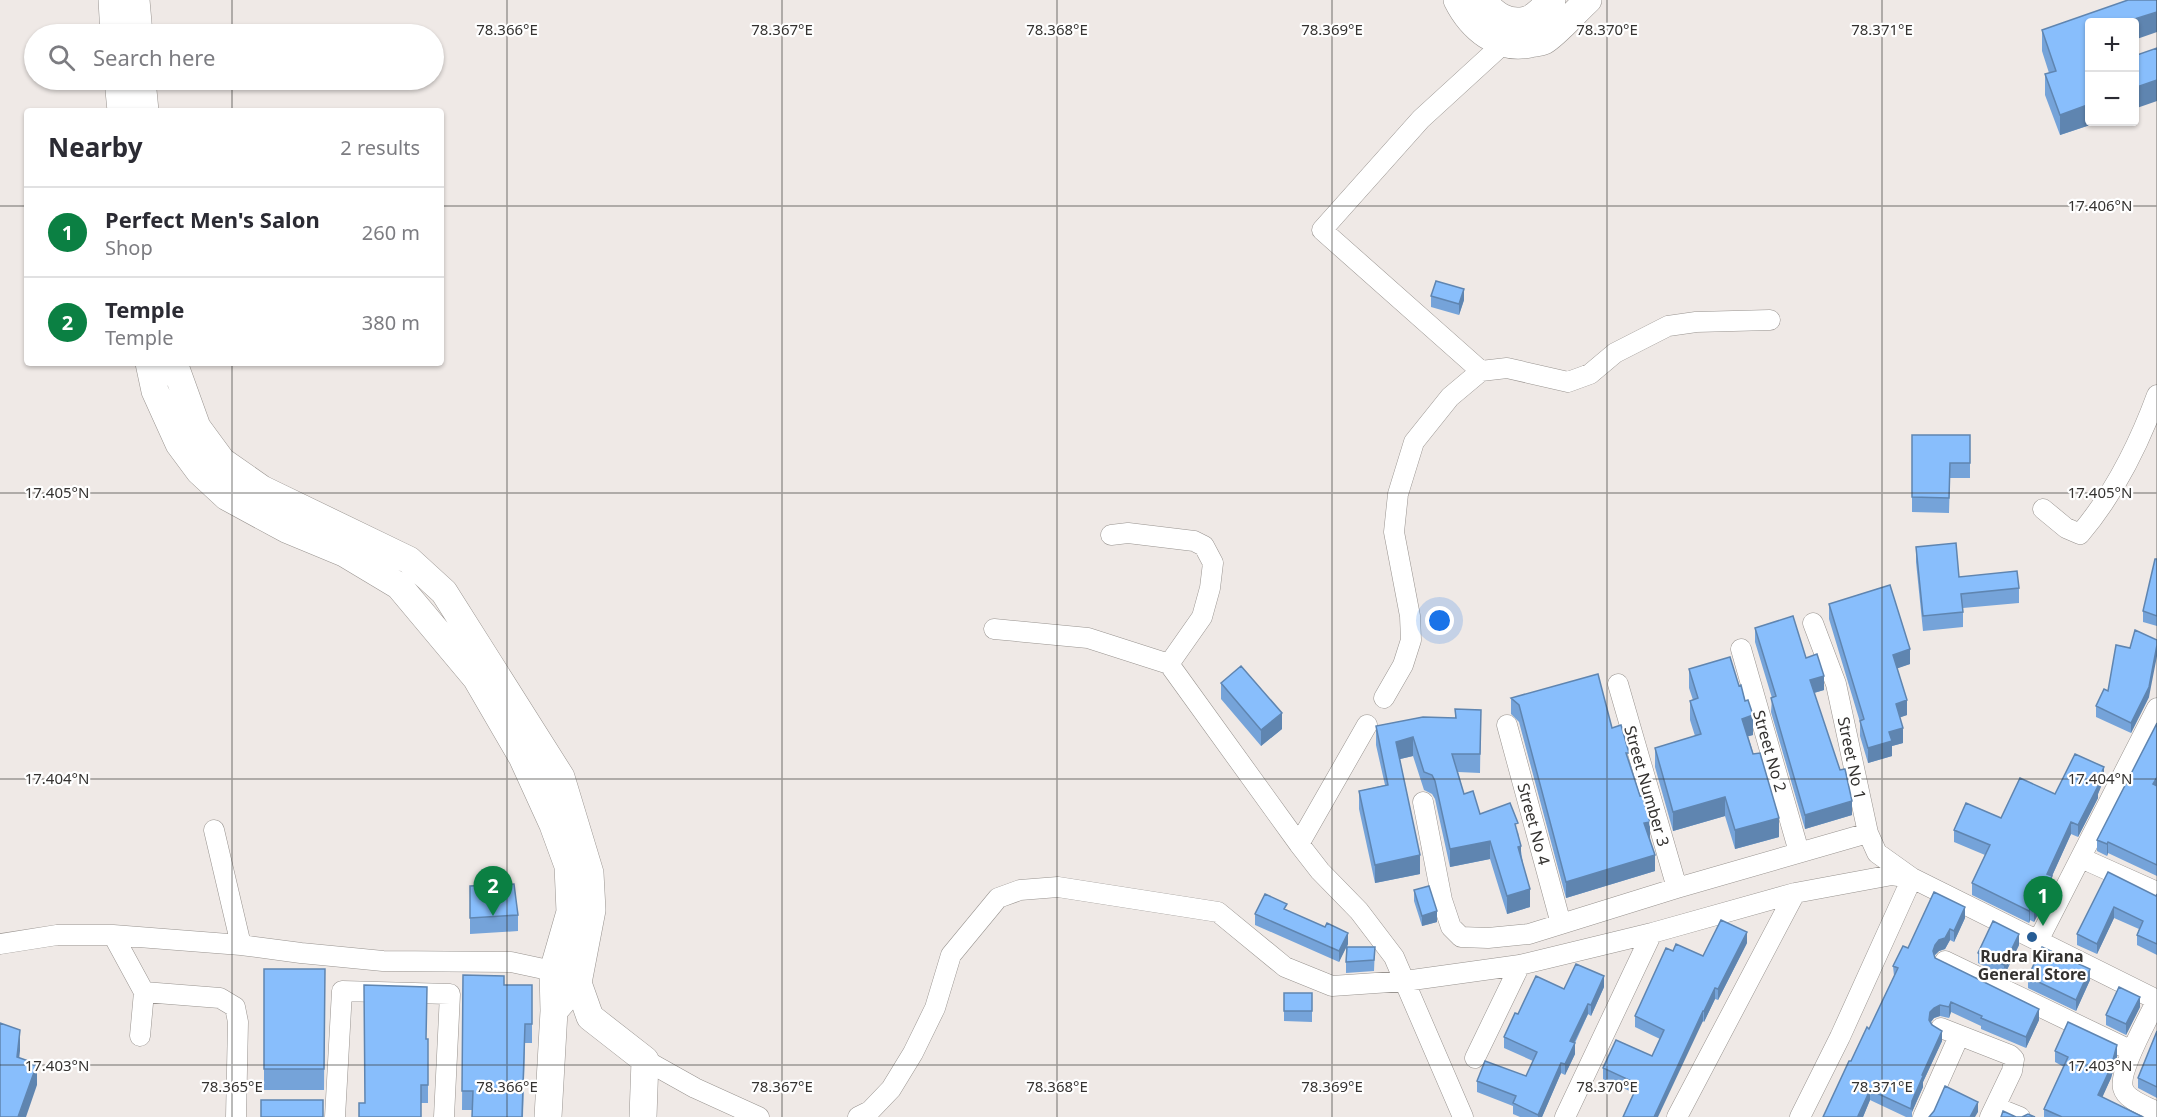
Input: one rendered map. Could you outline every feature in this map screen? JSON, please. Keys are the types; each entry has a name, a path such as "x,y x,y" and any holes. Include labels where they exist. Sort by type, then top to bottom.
{"main road":[{"path":"112,0 113,24"},
{"path":"136,0 138,24"},
{"path":"1457,0 1463,13 1484,33 1503,44 1524,45 1543,42 1588,0"},
{"path":"1482,0 1492,13 1510,21 1528,20 1552,0"},
{"path":"119,90 122,108"},
{"path":"143,90 145,108"},
{"path":"150,366 155,391 179,444 199,471 227,497 286,529 344,553 399,586 476,678 522,758 553,825 568,866 570,912 553,971 554,1011 548,1117"},
{"path":"175,366 197,427 222,461 262,489 409,560 444,592 561,777 590,873 592,910 578,983 554,1011"},
{"path":"553,971 578,983 590,1017 645,1060 643,1117"}],"street":[{"path":"1481,371 1322,230 1421,118 1503,44"},
{"path":"1384,698 1403,665 1411,640 1410,616 1394,532 1398,494 1414,442 1450,397 1481,371 1507,368 1568,382 1590,374 1615,353 1668,326 1696,322 1770,320"},
{"path":"2043,509 2066,528 2080,534 2096,516 2143,432 2157,395"},
{"path":"1111,535 1128,533 1194,541 1204,546 1213,563 1210,588 1202,617 1169,664"},
{"name":"Street No 1","path":"1813,622 1836,684 1868,833 1877,853 1912,878 2157,1000"},
{"path":"994,629 1088,638 1169,664 1320,872 1359,911 1394,957 1463,1117"},
{"name":"Street No 2","path":"1741,650 1799,852"},
{"name":"Street Number 3","path":"1618,684 1677,888"},
{"path":"2038,941 2157,708"},
{"name":"Street No 4","path":"1507,724 1561,924"},
{"path":"1299,844 1367,725"},
{"path":"1423,802 1442,900 1451,927 1461,937 1488,938 1529,934 1677,888 1868,833"},
{"path":"214,830 241,945"},
{"path":"2081,858 2157,892"},
{"path":"858,1117 870,1111 891,1089 913,1053 935,1008 951,954 998,897 1020,890 1058,887 1218,912 1286,967 1332,986 1405,981 1520,965 1652,933 1795,893 1892,875 1912,878 1840,1037 1800,1117"},
{"path":"1677,1117 1795,893"},
{"path":"1565,1117 1652,933"},
{"path":"0,944 57,935 113,935 241,945 383,960 511,962 553,971"},
{"path":"113,935 144,992 140,1036"},
{"path":"1945,961 2132,1051"},
{"path":"1475,1058 1520,965"},
{"path":"335,1117 342,991 450,994 444,1117"},
{"path":"144,992 220,998 235,1007 238,1022 236,1117"},
{"path":"2157,1000 2132,1051 2123,1078 2123,1089 2129,1098 2157,1112"},
{"path":"1941,1028 2010,1055 2014,1059 2012,1071 1993,1112 2020,1117"},
{"path":"1923,1117 1959,1036"},
{"path":"645,1060 695,1088 759,1117"}],"building":[{"path":"2128,0 2157,0 2157,12 2138,18 2085,18 2085,106 2060,115 2045,74 2056,71 2042,30"},
{"path":"2157,48 2157,80 2139,86 2139,72 2139,54"},
{"path":"1436,281 1464,289 1459,304 1431,296"},
{"path":"1912,435 1970,435 1970,463 1950,463 1949,498 1912,497"},
{"path":"1956,543 1959,577 2017,571 2019,588 1961,594 1963,612 1923,616 1916,547"},
{"path":"2155,559 2157,559 2157,616 2143,611"},
{"path":"1890,585 1910,649 1893,655 1907,700 1896,704 1903,728 1889,732 1892,741 1868,748 1860,721 1864,719 1829,604"},
{"path":"1793,616 1806,658 1817,654 1824,676 1810,680 1840,770 1845,769 1852,801 1805,815 1771,698 1776,696 1755,628"},
{"path":"2135,630 2157,640 2157,645 2149,687 2131,723 2096,706 2104,689 2108,691 2116,645 2130,648"},
{"path":"1730,657 1739,686 1741,685 1745,701 1748,700 1753,715 1742,719 1753,754 1760,753 1779,818 1735,830 1725,797 1673,812 1655,748 1701,734 1690,701 1698,698 1689,669"},
{"path":"1241,666 1282,713 1261,730 1221,683"},
{"path":"1598,674 1612,728 1621,725 1629,753 1626,753 1650,822 1644,823 1655,855 1566,882 1519,705 1511,698"},
{"path":"1455,709 1481,710 1480,754 1452,754 1464,794 1473,791 1480,814 1510,803 1518,823 1515,824 1521,846 1518,847 1530,889 1507,896 1490,841 1450,849 1435,781 1432,775 1424,772 1413,737 1396,742 1420,855 1375,865 1359,791 1388,785 1376,726 1423,717 1456,718"},
{"path":"2157,723 2157,777 2153,784 2157,786 2157,865 2108,842 2107,844 2097,840"},
{"path":"2075,754 2104,767 2096,785 2098,786 2078,825 2071,822 2047,874 2052,876 2034,910 2029,911 1972,883 1990,845 1954,830 1966,803 2001,818 2020,778 2055,794"},
{"path":"2108,872 2156,896 2157,894 2157,944 2137,935 2143,921 2114,907 2097,944 2077,934"},
{"path":"514,884 518,915 470,918 470,886"},
{"path":"1429,886 1437,911 1422,916 1414,890"},
{"path":"1934,892 1965,907 1954,931 1950,929 1945,938 1939,940 1935,945 1933,951 1935,958 2039,1009 2026,1037 1981,1018 1982,1016 1951,1002 1949,1007 1940,1005 1930,1012 1929,1020 1932,1025 1942,1031 1922,1075 1911,1109 1870,1090 1858,1116 1861,1117 1823,1117 1849,1061 1867,1027 1869,1029 1898,968 1893,966 1903,946 1908,948"},
{"path":"1265,894 1287,904 1284,909 1325,927 1327,923 1348,933 1339,951 1255,914"},
{"path":"1721,920 1747,932 1718,989 1715,988 1703,1011 1654,1117 1623,1117 1638,1084 1603,1068 1616,1040 1652,1056 1664,1030 1635,1016 1666,948 1673,951 1676,944 1703,956"},
{"path":"1993,921 2019,934 2004,965 1978,953"},
{"path":"1347,947 1375,947 1374,960 1346,962"},
{"path":"2042,947 2090,969 2076,1000 2028,977"},
{"path":"1576,964 1604,976 1591,1005 1588,1004 1570,1041 1575,1043 1565,1064 1561,1063 1538,1115 1513,1103 1516,1096 1477,1081 1485,1061 1526,1076 1537,1052 1504,1037 1536,976 1564,989"},
{"path":"264,969 325,969 324,1069 264,1069"},
{"path":"463,975 504,976 504,985 532,985 532,1024 525,1024 522,1117 472,1117 473,1091 462,1091"},
{"path":"364,985 427,987 428,1085 421,1085 421,1117 359,1117 359,1103 365,1103"},
{"path":"2119,987 2140,997 2126,1024 2106,1015"},
{"path":"1284,993 1312,993 1312,1011 1284,1011"},
{"path":"2068,1022 2117,1045 2111,1067 2098,1095 2143,1117 2062,1117 2044,1109 2068,1057 2055,1051"},
{"path":"0,1023 20,1030 17,1057 37,1064 18,1117 0,1117"},
{"path":"2157,1031 2157,1087 2138,1078"},
{"path":"1945,1086 1978,1102 1970,1117 1929,1117"},
{"path":"261,1100 323,1100 323,1117 261,1117"},
{"path":"2003,1111 2016,1117 2001,1117"}],"place":[{"name":"Temple","path":"493,916"},
{"name":"Perfect Men's Salon","path":"2043,926"},
{"name":"Rudra Kirana General Store","path":"2032,937"}]}
